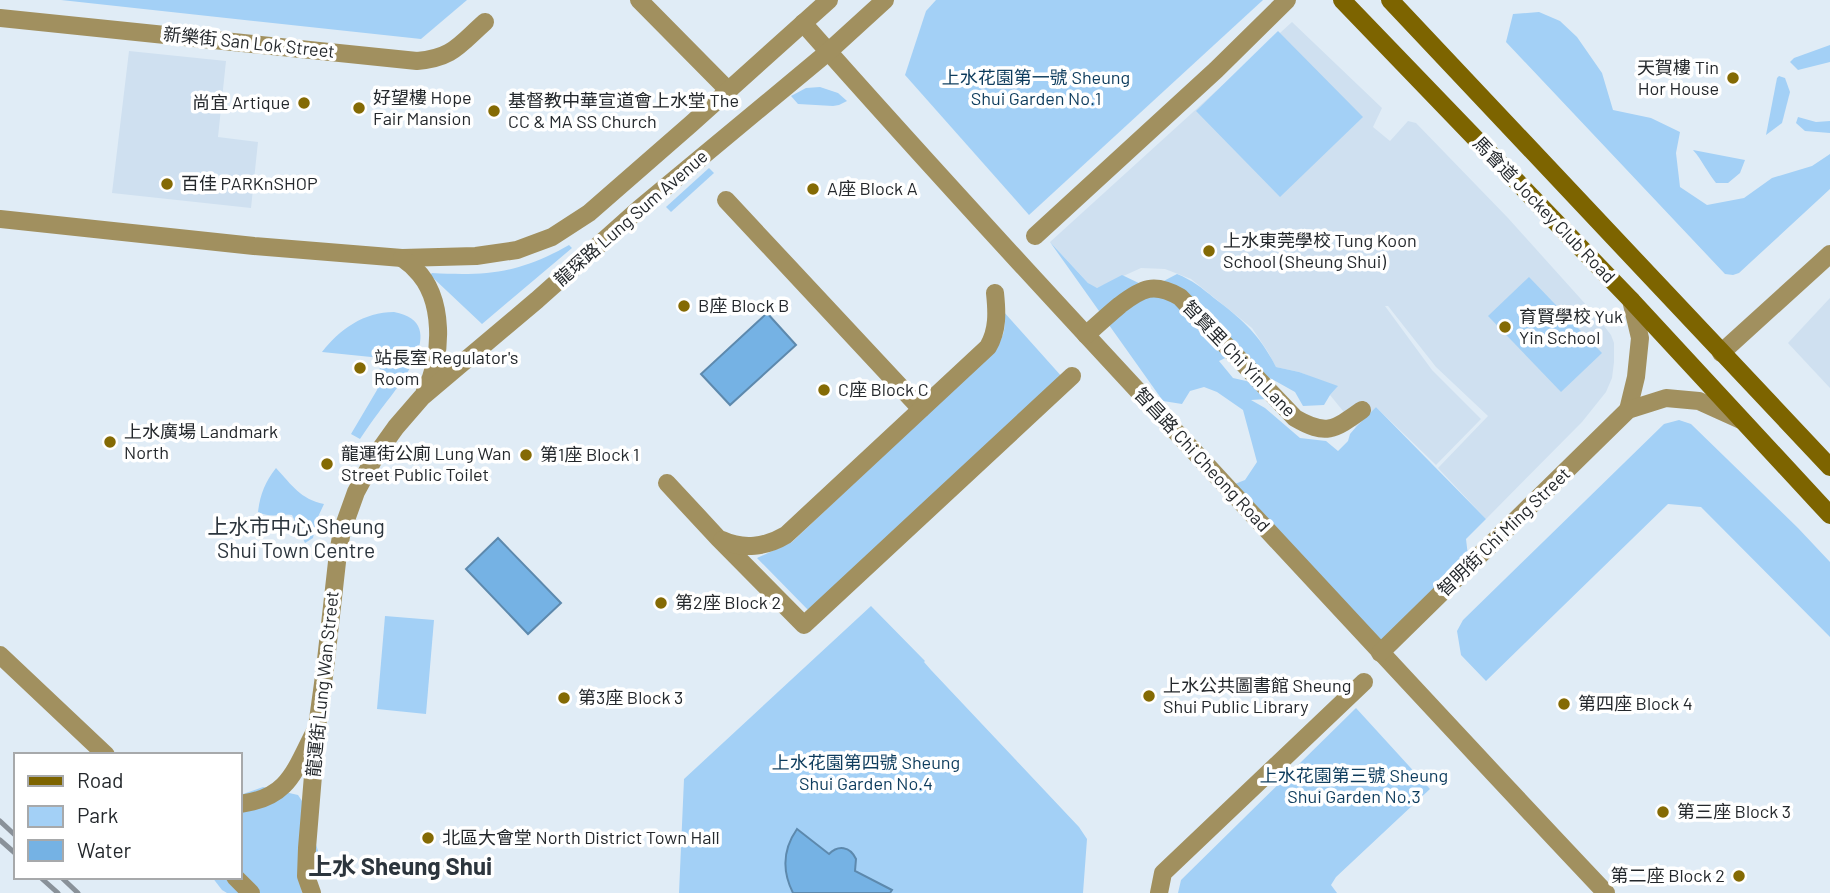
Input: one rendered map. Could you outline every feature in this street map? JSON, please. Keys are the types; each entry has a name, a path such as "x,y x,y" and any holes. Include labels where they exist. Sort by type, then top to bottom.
{"main road":[{"name":"馬會道 Jockey Club Road","path":"1342,0 1631,300 1830,514"},
{"name":"馬會道 Jockey Club Road","path":"1390,0 1830,467"}],"street":[{"path":"639,0 729,91"},
{"name":"龍琛路 Lung Sum Avenue","path":"0,219 254,246 402,258 499,254 517,250 552,237 589,213 828,0"},
{"name":"龍琛路 Lung Sum Avenue","path":"537,299 885,0"},
{"path":"1035,236 1216,70 1287,0"},
{"name":"新樂街 San Lok Street","path":"0,18 416,61 432,60 452,52 485,22"},
{"name":"智昌路 Chi Cheong Road","path":"803,23 1086,335 1606,893"},
{"path":"726,200 921,409"},
{"path":"1721,353 1830,254"},
{"path":"402,258 417,270 429,289 436,312 439,343 437,360 422,397"},
{"name":"智賢里 Chi Yin Lane","path":"1086,335 1108,314 1138,292 1146,289 1168,291 1180,298 1294,418 1310,427 1327,430 1362,410"},
{"path":"718,538 730,544 747,546 775,542 786,536 988,347 995,328 995,293"},
{"name":"龍運街 Lung Wan Street","path":"312,893 306,876 317,727 342,531 356,492 376,455 422,397 537,299"},
{"path":"1628,410 1636,377 1640,338 1631,300"},
{"path":"667,483 804,625 1072,376"},
{"name":"智明街 Chi Ming Street","path":"1380,653 1628,410 1666,398 1699,401 1741,420"},
{"path":"0,655 104,753"},
{"path":"1159,893 1163,873 1364,682"},
{"path":"242,803 281,789 290,778 317,727"},
{"path":"237,879 251,893"}],"shaded area":[{"path":"1292,22 1382,108 1373,127 1390,141 1408,121 1416,123 1508,218 1611,335 1614,362 1612,378 1606,392 1582,422 1486,519 1438,468 1488,416 1436,367 1388,306 1385,306 1432,370 1481,419 1436,465 1376,407 1356,427 1330,395 1337,387 1299,372 1276,367 1252,328 1191,279 1165,269 1141,268 1097,288 1091,286 1050,242"},
{"path":"129,51 226,61 218,137 258,142 251,208 112,193"},
{"path":"1830,298 1830,388 1788,343"}],"green space":[{"path":"61,0 467,0 421,39"},
{"name":"上水花園第一號 Sheung Shui Garden No.1","path":"936,0 1263,0 1029,215 905,75 926,11"},
{"path":"1539,12 1560,21 1577,37 1602,73 1613,110 1651,118 1680,132 1676,153 1680,187 1707,205 1744,198 1772,178 1812,166 1830,154 1830,189 1739,273 1725,274 1506,42 1513,14"},
{"path":"1278,31 1363,117 1280,197 1196,111"},
{"path":"1830,45 1830,62 1798,70 1790,62 1794,58"},
{"path":"1777,78 1785,78 1790,92 1782,123 1766,135"},
{"path":"820,87 838,93 847,101 833,106 798,104 791,96 806,88"},
{"path":"1798,117 1816,122 1830,121 1830,133 1805,131 1796,123"},
{"path":"1693,150 1745,160 1740,173 1728,183 1716,183"},
{"path":"709,168 714,173 671,212 666,207"},
{"path":"1050,242 1088,283 1097,288 1122,275 1145,286 1158,284 1177,274 1192,282 1250,328 1276,367 1338,386 1324,405 1303,406 1295,392 1252,368 1238,352 1219,361 1233,378 1255,383 1267,399 1251,400 1265,408 1300,438 1326,441 1338,451 1376,407 1486,519 1466,539 1468,556 1380,653 1227,487 1245,480 1257,462 1243,410 1217,392 1204,387 1190,391 1182,404 1163,401"},
{"path":"569,245 572,248 482,324 430,275 503,271 535,262"},
{"path":"1529,277 1602,353 1561,392 1488,316"},
{"path":"1003,311 1063,378 811,613 757,558 792,542 995,350 1004,331"},
{"path":"394,312 411,319 419,329 420,342 407,373 360,439 351,434 377,390 381,358 322,352 354,323 373,315"},
{"path":"1679,420 1691,424 1830,562 1830,637 1701,507 1668,504 1486,681 1461,655 1457,631 1463,620 1664,424"},
{"path":"276,468 302,495 324,504 313,538 305,543 292,515 258,512 264,489"},
{"name":"上水花園第四號 Sheung Shui Garden No.4","path":"871,606 1079,827 1087,839 1083,893 679,893 684,779"},
{"path":"385,616 434,620 426,714 377,709"},
{"name":"上水花園第三號 Sheung Shui Garden No.3","path":"1356,708 1430,789 1336,877 1331,885 1337,893 1178,893 1181,880"},
{"path":"263,787 298,795 302,801 320,857 303,877 302,893 227,893 214,879 242,879 242,794"}],"water":[{"path":"767,313 796,345 730,405 701,374"},
{"path":"498,538 561,603 528,634 466,569"},
{"path":"797,829 829,854 836,849 847,849 856,859 855,871 892,890 890,893 793,893 787,877 786,860 789,844"}],"railway":[{"path":"0,821 14,834"},
{"path":"0,840 14,852"},
{"path":"42,879 58,893"},
{"path":"63,879 78,893"}],"place":[{"name":"天賀樓 Tin Hor House","path":"1733,78"},
{"name":"尚宜 Artique","path":"304,103"},
{"name":"好望樓 Hope Fair Mansion","path":"359,108"},
{"name":"基督教中華宣道會上水堂 The CC & MA SS Church","path":"494,111"},
{"name":"百佳 PARKnSHOP","path":"167,184"},
{"name":"A座 Block A","path":"813,189"},
{"name":"上水東莞學校 Tung Koon School (Sheung Shui)","path":"1209,251"},
{"name":"B座 Block B","path":"684,306"},
{"name":"育賢學校 Yuk Yin School","path":"1505,327"},
{"name":"站長室 Regulator's Room","path":"360,368"},
{"name":"C座 Block C","path":"824,390"},
{"name":"上水廣場 Landmark North","path":"110,442"},
{"name":"第1座 Block 1","path":"526,455"},
{"name":"龍運街公廁 Lung Wan Street Public Toilet","path":"327,464"},
{"name":"第2座 Block 2","path":"661,603"},
{"name":"上水公共圖書館 Sheung Shui Public Library","path":"1149,696"},
{"name":"第3座 Block 3","path":"564,698"},
{"name":"第四座 Block 4","path":"1564,704"},
{"name":"第三座 Block 3","path":"1663,812"},
{"name":"北區大會堂 North District Town Hall","path":"428,838"},
{"name":"第二座 Block 2","path":"1739,876"}],"district":[{"name":"上水市中心 Sheung Shui Town Centre","path":"296,539"},
{"name":"上水 Sheung Shui","path":"400,867"}]}
